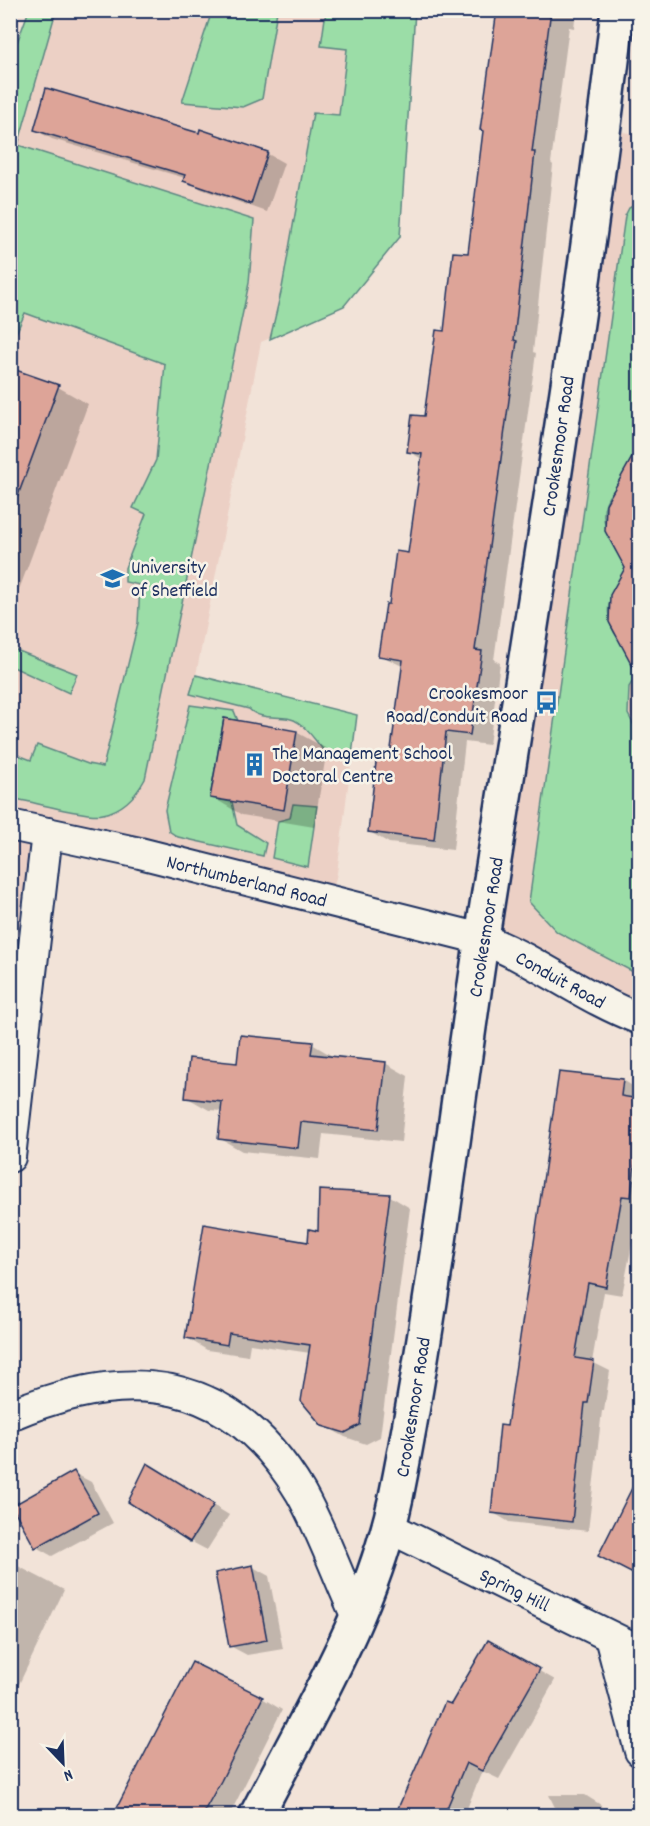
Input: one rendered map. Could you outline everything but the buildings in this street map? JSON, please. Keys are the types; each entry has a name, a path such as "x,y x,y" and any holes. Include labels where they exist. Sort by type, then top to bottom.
{"street":[{"name":"Crookesmoor Road","path":"256,1815 357,1617 390,1528 428,1307 597,180 618,10"},
{"name":"Northumberland Road","path":"10,825 331,900 482,939"},
{"path":"10,1157 47,833"},
{"name":"Conduit Road","path":"482,939 506,948 608,1006 639,1019"},
{"path":"10,1415 58,1397 111,1386 161,1387 209,1401 264,1444 289,1476 312,1517 357,1617"},
{"name":"Spring Hill","path":"390,1528 639,1651"},
{"path":"610,1637 639,1751"}],"shaded area":[{"name":"University of Sheffield","path":"29,11 415,11 400,237 344,306 261,342 196,675 357,715 337,873 331,900 47,833 11,1160 11,59"},
{"path":"604,130 639,134 639,1019 482,939"}],"green space":[{"path":"29,10 56,11 18,145 254,220 249,283 145,779 128,801 117,809 96,815 11,798 11,752 31,760 37,745 88,764 103,767 138,623 140,585 125,582 125,568 146,514 133,508 156,460 165,364 25,313 11,345 11,59"},
{"path":"212,11 277,11 262,99 243,107 182,102"},
{"path":"326,11 415,11 400,237 344,306 270,339 282,288 313,113 339,115 347,49 321,46"},
{"path":"639,204 638,475 613,491 604,512 612,544 630,573 616,586 612,594 609,603 610,622 613,631 621,641 639,651 639,671 629,687 628,714 640,741 639,975 557,932 529,902 625,216 629,208"},
{"path":"11,648 77,674 69,693 11,666"},
{"path":"196,675 357,715 352,755 325,752 306,729 293,720 261,716 249,709 190,694"},
{"path":"190,705 234,711 238,721 224,718 210,798 232,802 237,825 266,843 263,856 178,837 169,831 165,810"},
{"path":"293,804 317,806 308,867 272,858 278,821 290,818"}],"place":[{"name":"University of Sheffield","path":"113,578"},
{"name":"Crookesmoor Road/Conduit Road","path":"546,703"},
{"name":"The Management School Doctoral Centre","path":"254,764"}]}
